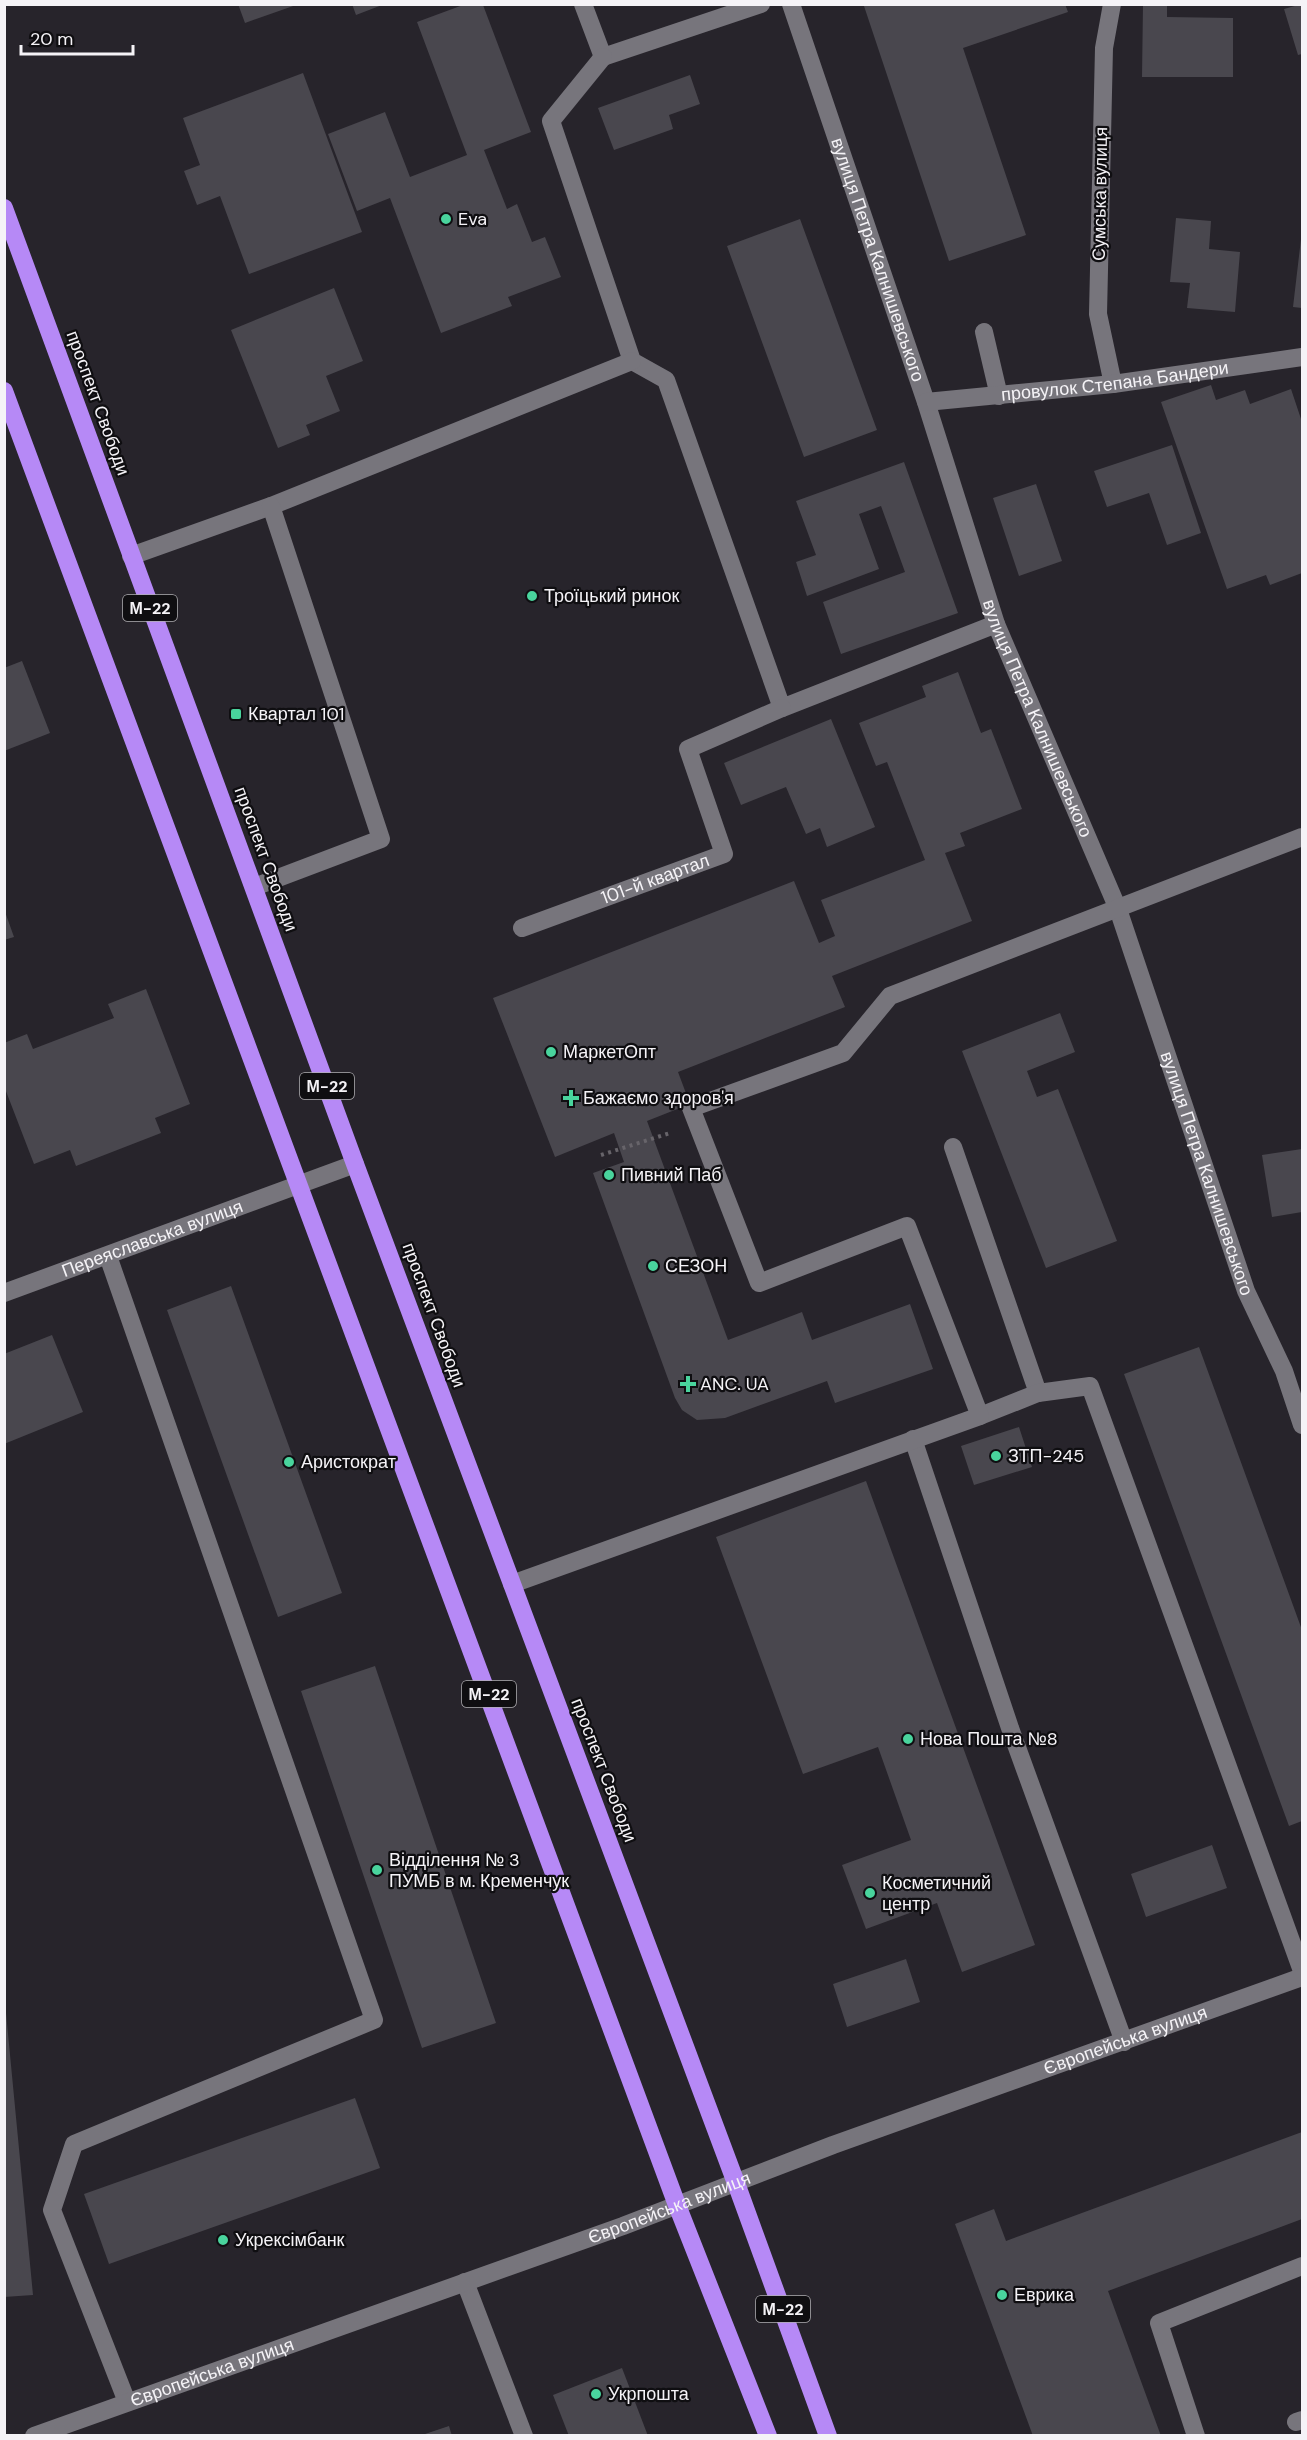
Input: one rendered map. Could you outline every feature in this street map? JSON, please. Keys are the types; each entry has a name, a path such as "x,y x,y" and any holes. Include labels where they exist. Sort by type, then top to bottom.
{"highway":[{"name":"проспект Свободи","path":"4,208 355,1164 736,2183 828,2436"},
{"name":"М-22","path":"4,391 677,2205 768,2436"}],"street":[{"path":"583,4 603,57"},
{"path":"761,4 603,57 551,121 632,361 666,380 782,708 996,624"},
{"name":"вулиця Петра Калнишевського","path":"791,4 926,402 996,624 1118,909 1246,1291 1284,1371 1302,1425"},
{"name":"Сумська вулиця","path":"1112,4 1104,48 1098,314 1113,384"},
{"path":"984,332 999,396"},
{"name":"провулок Степана Бандери","path":"926,402 1113,384 1302,357"},
{"path":"131,556 271,506 632,361"},
{"path":"254,887 381,839 271,506"},
{"name":"101-й квартал","path":"522,928 724,854 688,749 782,708"},
{"path":"980,1416 907,1226 759,1283 691,1107 843,1053 890,996 1302,837"},
{"path":"953,1148 1038,1394"},
{"name":"Переяславська вулиця","path":"4,1293 355,1164"},
{"path":"108,1256 374,2020 74,2144 52,2210 127,2402"},
{"path":"1284,1371 1302,1375"},
{"path":"512,1584 1038,1394 1090,1386 1302,1971"},
{"path":"913,1439 1010,1728 1124,2042"},
{"name":"Європейська вулиця","path":"34,2436 677,2205 840,2142 1302,1977"},
{"path":"1196,2436 1159,2323 1302,2266"},
{"path":"465,2282 524,2436"}],"path":[{"path":"601,1155 697,1124"}],"building":[{"path":"238,4 296,4 296,5 245,23"},
{"path":"352,4 382,4 382,5 356,15"},
{"path":"868,4 1065,4 1068,12 963,48 1026,235 949,261 864,6"},
{"path":"1143,4 1167,4 1167,17 1233,18 1233,77 1142,77"},
{"path":"1302,4 1302,54 1298,55 1284,9"},
{"path":"463,5 483,5 531,132 484,150 507,209 517,204 532,242 545,237 561,277 508,297 512,306 441,333 390,198 357,211 328,134 385,112 410,177 467,155 417,22"},
{"path":"303,73 362,232 249,274 220,196 197,205 184,171 200,165 183,118"},
{"path":"690,75 700,104 669,115 673,129 614,150 598,108"},
{"path":"1176,218 1211,221 1209,249 1240,252 1235,312 1187,308 1190,283 1170,282"},
{"path":"800,219 877,430 804,457 727,246"},
{"path":"1302,239 1302,308 1293,307"},
{"path":"334,288 363,361 326,376 340,411 306,425 310,435 278,448 231,330"},
{"path":"1211,385 1216,400 1245,390 1250,404 1291,389 1302,422 1302,573 1270,585 1266,575 1227,589 1161,402"},
{"path":"1172,445 1201,533 1167,545 1149,493 1107,507 1094,471"},
{"path":"904,462 958,613 841,654 823,602 905,572 881,506 859,514 879,569 807,596 796,562 816,555 796,501"},
{"path":"1036,484 1062,561 1019,576 993,498"},
{"path":"22,661 50,733 4,751 4,668"},
{"path":"958,672 981,733 991,729 1022,809 960,833 965,846 945,853 972,921 832,976 845,1007 678,1072 690,1104 647,1121 728,1340 802,1312 812,1340 910,1304 933,1369 835,1403 827,1381 725,1418 697,1420 682,1410 675,1398 593,1173 624,1162 614,1133 555,1157 493,998 794,881 819,943 835,936 821,900 925,860 887,762 876,766 859,723 926,697 922,686"},
{"path":"831,719 875,827 827,847 820,828 806,834 786,787 741,805 724,763"},
{"path":"4,909 14,937 4,940"},
{"path":"146,989 190,1104 155,1118 161,1133 76,1166 70,1150 34,1164 4,1086 4,1043 27,1034 33,1049 114,1018 108,1004"},
{"path":"1060,1013 1075,1052 1027,1071 1037,1097 1058,1089 1117,1241 1046,1268 962,1051"},
{"path":"1302,1149 1302,1212 1272,1217 1262,1155"},
{"path":"231,1286 342,1593 278,1617 167,1310"},
{"path":"52,1335 83,1412 4,1444 4,1354"},
{"path":"1199,1347 1302,1630 1302,1821 1289,1826 1124,1374"},
{"name":"ЗТП-245","path":"1019,1427 1032,1467 974,1485 961,1446"},
{"path":"866,1481 1035,1945 962,1972 937,1903 866,1929 842,1865 911,1840 878,1747 803,1774 716,1537"},
{"path":"375,1666 496,2023 422,2048 301,1691"},
{"path":"1212,1845 1227,1888 1146,1917 1131,1874"},
{"path":"906,1959 920,2002 847,2027 833,1984"},
{"path":"4,1992 33,2295 4,2297"},
{"path":"355,2098 380,2168 109,2264 84,2194"},
{"path":"1302,2132 1302,2219 1108,2291 1161,2436 1033,2436 955,2224 994,2209 1006,2241"},
{"path":"622,2368 648,2436 569,2436 553,2395"},
{"path":"449,2426 452,2436 422,2436 422,2435"}],"place":[{"name":"Eva","path":"446,219"},
{"name":"Троїцький ринок","path":"532,596"},
{"name":"Квартал 101","path":"236,714"},
{"name":"МаркетОпт","path":"551,1052"},
{"name":"Бажаємо здоров'я","path":"571,1098"},
{"name":"Пивний Паб","path":"609,1175"},
{"name":"СЕЗОН","path":"653,1266"},
{"name":"ANC. UA","path":"688,1384"},
{"name":"ЗТП-245","path":"996,1456"},
{"name":"Аристократ","path":"289,1462"},
{"name":"Нова Пошта №8","path":"908,1739"},
{"name":"Відділення № 3 ПУМБ в м. Кременчук","path":"377,1870"},
{"name":"Косметичний центр","path":"870,1893"},
{"name":"Укрексімбанк","path":"223,2240"},
{"name":"Еврика","path":"1002,2295"},
{"name":"Укрпошта","path":"596,2394"}]}
